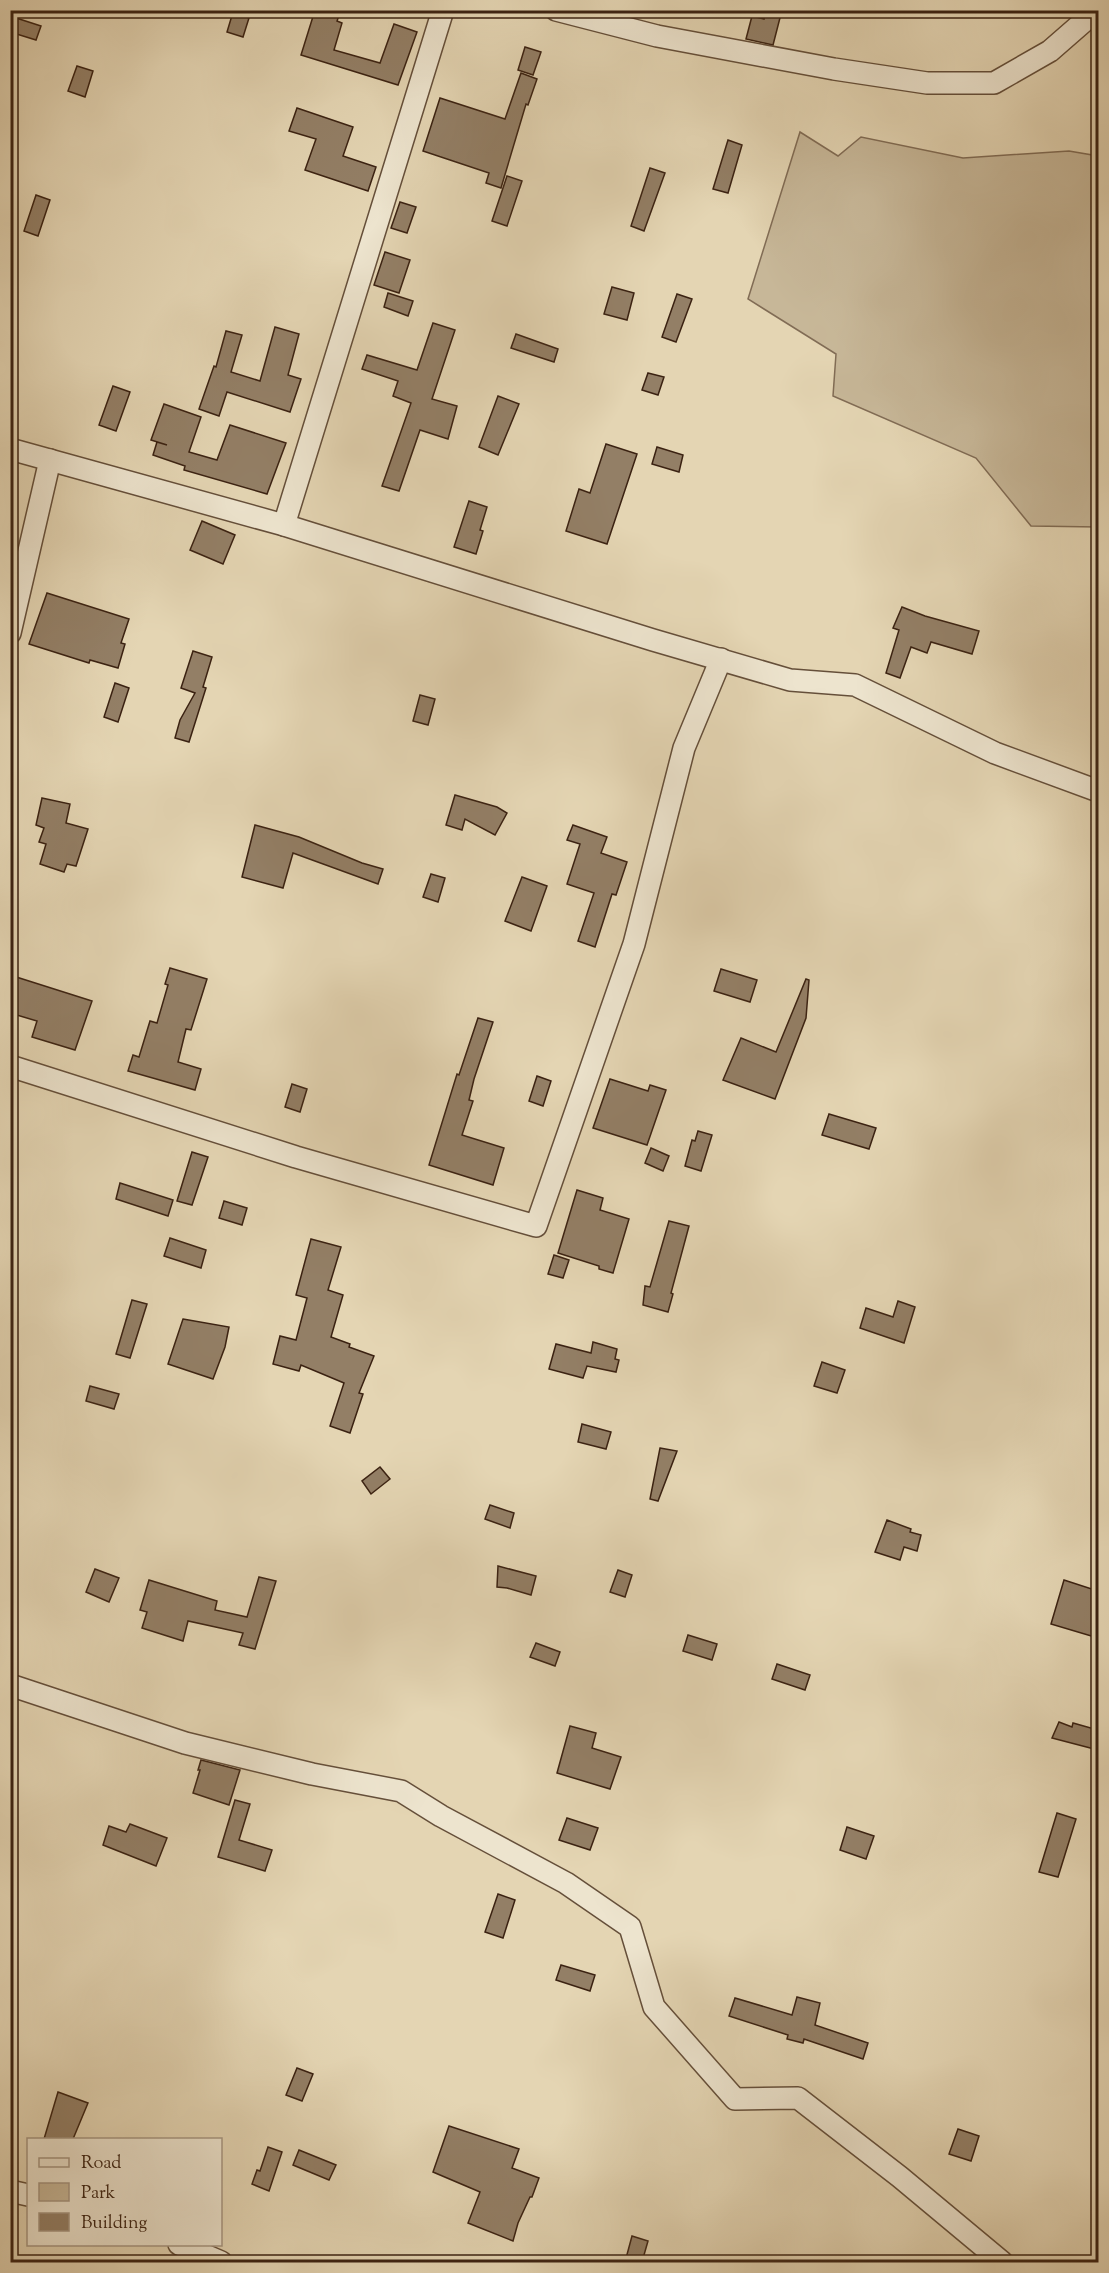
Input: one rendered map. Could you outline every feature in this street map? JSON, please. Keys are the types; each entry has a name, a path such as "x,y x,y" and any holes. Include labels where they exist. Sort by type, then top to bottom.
{"street":[{"path":"284,525 443,10"},
{"path":"556,10 657,36 834,69 927,83 994,83 1050,51 1097,10"},
{"path":"10,449 284,525 790,680 855,685 995,753 1098,791"},
{"path":"10,633 50,460"},
{"path":"10,1066 296,1157 536,1226 634,944 684,748 721,659"},
{"path":"10,1685 185,1743 312,1774 401,1791 441,1816 566,1883 630,1927 654,2007 735,2099 798,2098 900,2177 1002,2262"},
{"path":"10,2191 27,2195"},
{"path":"184,2246 221,2262"}],"green space":[{"path":"800,132 838,156 861,137 963,158 1069,151 1098,156 1098,527 1031,526 976,458 833,396 836,354 748,299"}],"building":[{"path":"315,10 341,10 337,21 342,23 334,50 380,63 394,24 417,32 398,85 301,55"},
{"path":"766,10 782,10 773,45 746,39 752,16 764,19"},
{"path":"233,12 249,18 243,37 227,32"},
{"path":"10,16 41,26 36,40 10,32"},
{"path":"525,47 541,52 533,75 518,70"},
{"path":"77,66 93,71 85,97 68,91"},
{"path":"521,73 537,79 528,105 526,104 501,188 486,183 489,173 423,151 440,98 505,119"},
{"path":"297,108 353,127 343,156 376,167 368,191 305,170 316,139 289,131"},
{"path":"728,140 742,145 728,193 713,189"},
{"path":"650,168 665,173 644,231 631,226"},
{"path":"507,176 522,181 507,226 492,221"},
{"path":"36,195 50,200 38,236 24,231"},
{"path":"400,202 416,207 407,233 391,228"},
{"path":"385,252 410,260 399,293 374,285"},
{"path":"612,287 634,293 627,320 604,314"},
{"path":"388,293 413,301 408,316 384,307"},
{"path":"677,294 692,299 676,342 662,337"},
{"path":"433,323 455,330 432,399 457,406 448,439 420,430 399,491 382,486 411,403 393,396 398,381 362,369 367,355 417,370"},
{"path":"275,327 299,334 288,375 301,379 290,412 227,392 219,416 199,409 214,366 216,367 226,331 242,335 231,372 260,381"},
{"path":"516,334 558,349 554,362 511,348"},
{"path":"648,373 664,377 658,395 642,390"},
{"path":"113,386 130,392 116,431 99,425"},
{"path":"498,396 519,404 498,455 479,447"},
{"path":"164,404 201,417 189,452 217,460 230,425 286,443 267,494 184,470 185,466 153,455 157,442 167,445 151,440"},
{"path":"606,444 637,454 607,544 566,531 579,489 590,493"},
{"path":"657,447 683,455 679,472 652,464"},
{"path":"469,501 487,507 476,554 454,547"},
{"path":"202,521 235,535 223,564 190,550"},
{"path":"47,593 129,619 121,643 125,644 118,668 90,660 89,663 29,644"},
{"path":"902,607 979,631 972,654 931,642 927,653 911,647 900,678 886,673 899,630 893,628"},
{"path":"193,651 212,657 203,687 206,688 189,742 175,738 180,720 195,693 181,688"},
{"path":"115,683 129,688 118,722 104,717"},
{"path":"420,695 435,699 428,725 413,721"},
{"path":"455,795 497,807 507,813 495,835 465,819 462,830 446,825"},
{"path":"42,798 70,804 66,823 88,829 76,866 67,864 64,872 40,864 46,844 39,842 44,828 36,825"},
{"path":"255,825 299,837 362,863 383,869 378,884 293,853 283,888 242,877"},
{"path":"573,825 607,837 601,853 627,862 616,895 612,894 595,947 578,941 594,893 567,884 580,844 567,840"},
{"path":"431,874 445,878 438,902 423,897"},
{"path":"522,877 547,886 531,931 505,921"},
{"path":"170,968 207,979 191,1030 186,1029 178,1062 201,1069 195,1090 128,1071 133,1055 139,1057 150,1021 157,1023 168,985 165,984"},
{"path":"721,969 757,980 750,1002 714,991"},
{"path":"10,975 92,1001 75,1050 32,1037 37,1021 10,1013"},
{"path":"806,979 809,980 806,1018 775,1099 723,1080 741,1038 776,1052"},
{"path":"478,1018 493,1022 474,1079 469,1100 473,1101 462,1135 504,1148 493,1185 429,1165 457,1074 459,1075"},
{"path":"537,1076 551,1081 543,1106 529,1101"},
{"path":"610,1079 648,1091 650,1085 666,1090 647,1145 593,1128"},
{"path":"292,1084 307,1089 300,1112 285,1107"},
{"path":"829,1114 876,1128 869,1149 822,1135"},
{"path":"698,1131 712,1135 701,1171 685,1166 692,1140 695,1141"},
{"path":"651,1148 669,1156 663,1171 645,1163"},
{"path":"192,1152 208,1157 192,1205 177,1201"},
{"path":"120,1183 173,1200 168,1216 116,1199"},
{"path":"577,1190 603,1198 600,1210 629,1219 613,1273 558,1253"},
{"path":"224,1201 247,1208 242,1225 219,1218"},
{"path":"669,1221 689,1226 668,1312 643,1305 645,1286 650,1287"},
{"path":"170,1238 206,1250 201,1268 164,1256"},
{"path":"311,1239 341,1247 328,1290 343,1295 331,1337 350,1344 349,1347 374,1356 359,1393 363,1394 350,1433 330,1426 344,1383 301,1365 299,1371 273,1364 280,1336 296,1340 307,1298 296,1295"},
{"path":"554,1255 569,1260 563,1278 548,1274"},
{"path":"132,1300 147,1304 130,1358 116,1354"},
{"path":"898,1301 915,1307 904,1343 860,1328 866,1308 893,1317"},
{"path":"183,1319 229,1327 225,1347 213,1379 168,1364"},
{"path":"593,1342 617,1349 615,1359 619,1360 616,1372 587,1366 583,1378 549,1369 556,1344 591,1353"},
{"path":"822,1362 845,1370 837,1393 814,1386"},
{"path":"90,1386 119,1394 114,1409 86,1401"},
{"path":"582,1424 611,1432 606,1449 578,1442"},
{"path":"660,1448 677,1451 658,1501 650,1499"},
{"path":"380,1467 390,1479 371,1494 362,1481"},
{"path":"490,1505 514,1513 510,1528 485,1519"},
{"path":"887,1520 921,1535 917,1551 904,1547 900,1560 875,1552"},
{"path":"498,1566 536,1576 531,1595 497,1587"},
{"path":"95,1569 119,1578 109,1602 86,1592"},
{"path":"618,1570 632,1575 625,1597 610,1592"},
{"path":"259,1577 276,1581 255,1649 239,1645 243,1633 188,1621 183,1641 142,1628 147,1612 140,1610 149,1580 217,1601 215,1610 247,1617"},
{"path":"1064,1580 1098,1591 1098,1638 1051,1624"},
{"path":"688,1635 717,1644 712,1660 683,1651"},
{"path":"536,1643 560,1652 555,1666 530,1657"},
{"path":"777,1664 810,1675 805,1690 772,1679"},
{"path":"1059,1722 1072,1727 1073,1723 1098,1730 1098,1750 1052,1738"},
{"path":"570,1726 596,1733 592,1748 621,1757 610,1789 557,1773"},
{"path":"201,1760 240,1770 229,1805 193,1793"},
{"path":"235,1800 250,1804 239,1840 272,1850 265,1871 218,1857"},
{"path":"1057,1813 1076,1819 1058,1877 1039,1872"},
{"path":"567,1818 598,1828 590,1850 559,1840"},
{"path":"130,1824 167,1838 156,1866 103,1845 109,1826 126,1832"},
{"path":"847,1827 874,1836 866,1859 840,1850"},
{"path":"498,1894 515,1900 503,1938 485,1932"},
{"path":"561,1965 595,1975 590,1991 556,1980"},
{"path":"797,1997 820,2003 815,2025 868,2043 863,2059 804,2039 803,2043 787,2039 788,2035 729,2016 735,1998 792,2015"},
{"path":"297,2068 313,2074 302,2101 286,2095"},
{"path":"58,2092 88,2103 73,2138 44,2138"},
{"path":"449,2126 519,2149 512,2168 539,2178 518,2223 513,2241 468,2223 480,2192 433,2172"},
{"path":"958,2129 979,2136 971,2161 949,2154"},
{"path":"268,2147 282,2152 269,2191 252,2184 257,2170 260,2171"},
{"path":"299,2150 336,2165 329,2180 293,2165"},
{"path":"632,2236 648,2241 642,2262 625,2262"}]}
